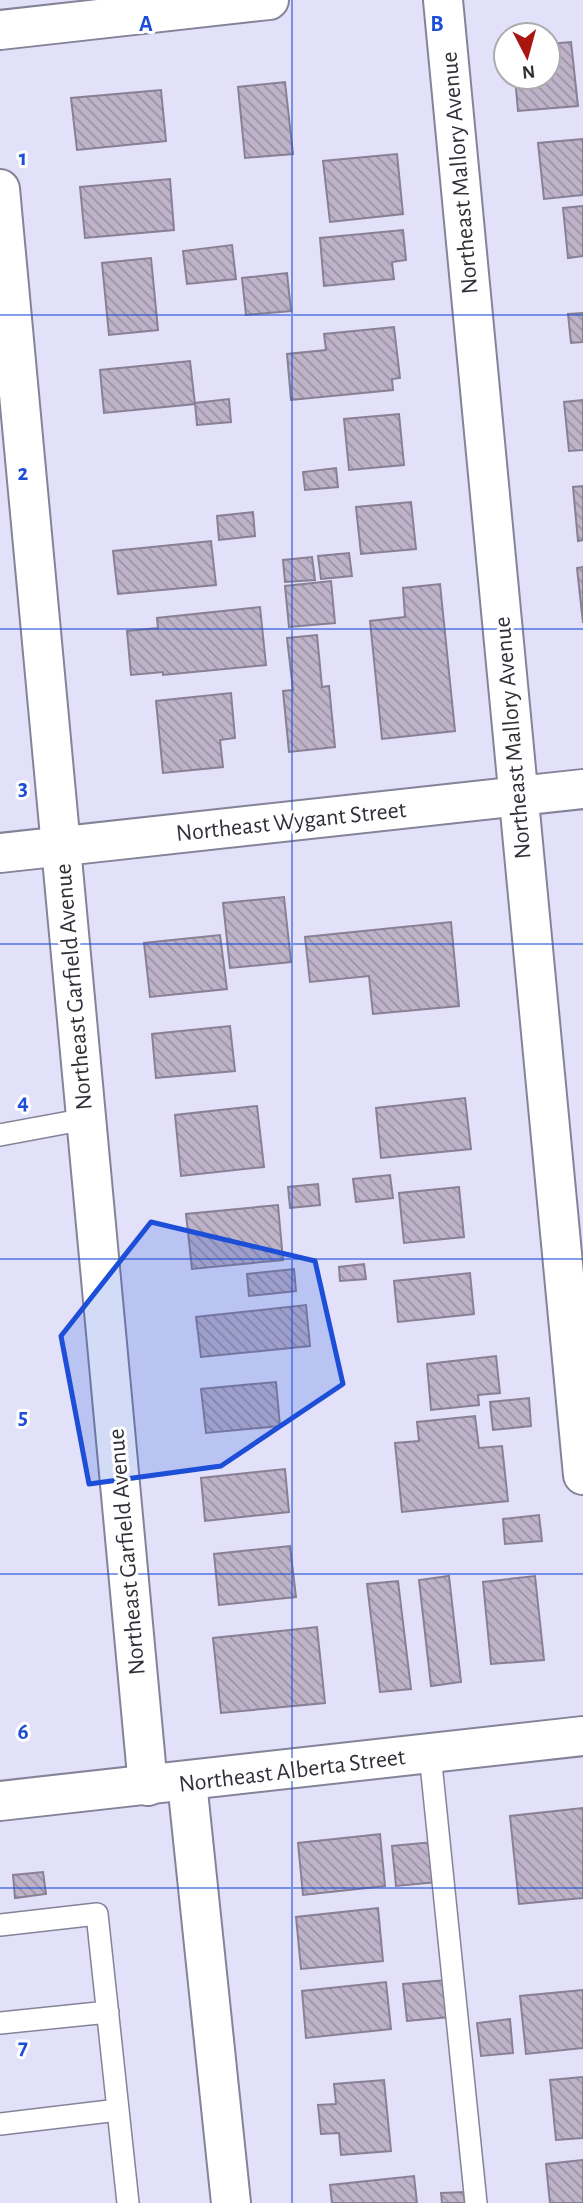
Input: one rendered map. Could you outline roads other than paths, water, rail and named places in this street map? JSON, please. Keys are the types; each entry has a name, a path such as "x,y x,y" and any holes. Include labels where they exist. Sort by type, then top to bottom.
{"street":[{"path":"0,30 269,0"},
{"name":"Northeast Mallory Avenue","path":"443,0 583,1475"},
{"name":"Northeast Garfield Avenue","path":"0,189 148,1786"},
{"name":"Northeast Wygant Street","path":"0,853 583,789"},
{"name":"Northeast Alberta Street","path":"0,1801 583,1736"},
{"path":"187,1782 231,2203"}],"lane":[{"path":"0,1135 86,1119"},
{"path":"430,1754 476,2203"},
{"path":"0,1924 97,1914 128,2203"},
{"path":"0,2022 108,2012"},
{"path":"0,2124 118,2110"}]}
